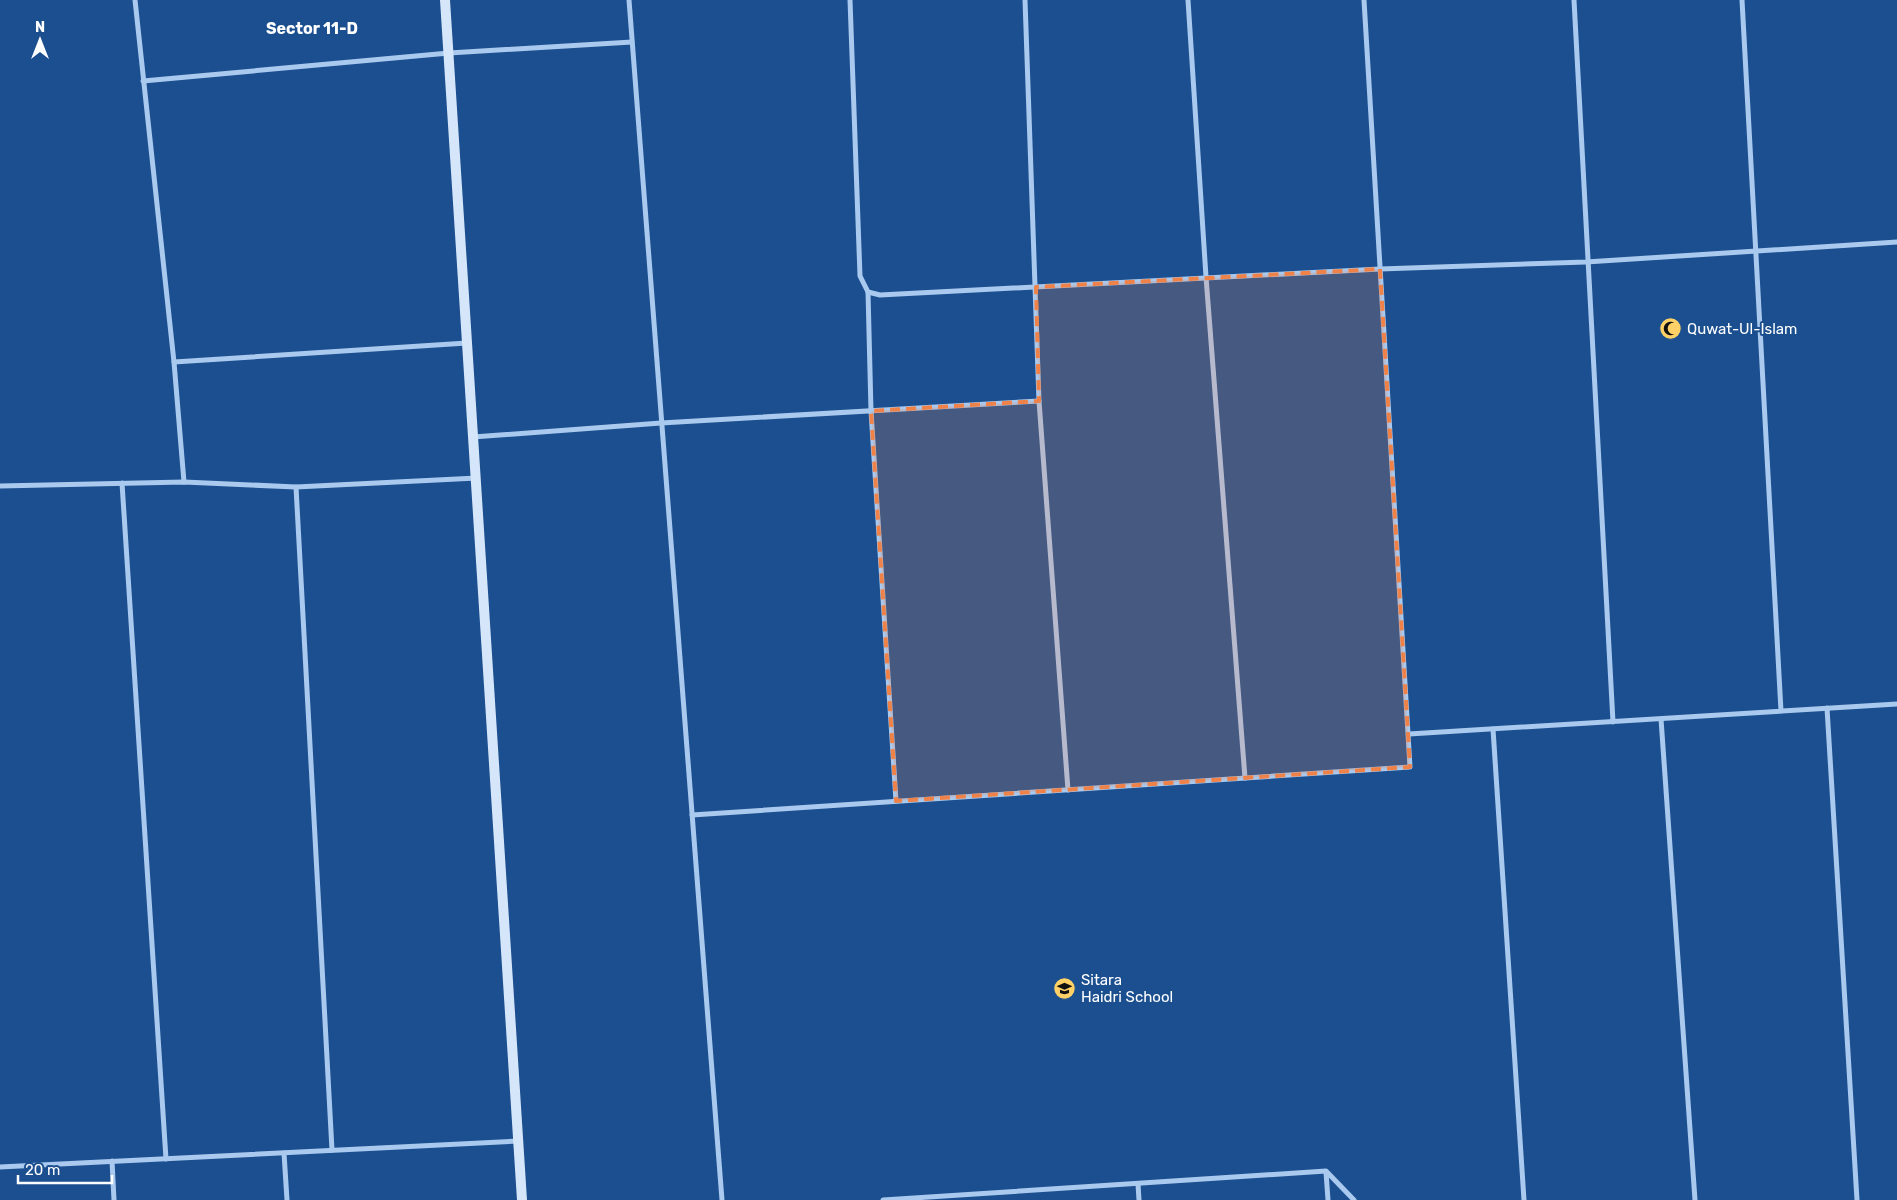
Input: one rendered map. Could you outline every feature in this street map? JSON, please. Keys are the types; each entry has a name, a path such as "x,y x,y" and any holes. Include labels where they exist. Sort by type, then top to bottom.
{"street":[{"path":"135,0 174,362 184,482"},
{"path":"446,0 522,1200"},
{"path":"629,0 722,1200"},
{"path":"850,0 860,276 868,292 871,411 896,801"},
{"path":"1025,0 1039,401 1068,790"},
{"path":"1188,0 1206,277 1245,778"},
{"path":"692,815 1410,767 1364,0"},
{"path":"1574,0 1586,262 1613,722"},
{"path":"1742,0 1781,711"},
{"path":"143,81 449,53 632,42"},
{"path":"868,292 880,295 1206,277 1586,262 1897,242"},
{"path":"174,362 467,343"},
{"path":"473,437 661,423 1039,401"},
{"path":"0,486 184,482 296,487 477,478"},
{"path":"122,483 166,1159"},
{"path":"296,487 332,1150"},
{"path":"1409,734 1897,704"},
{"path":"1827,708 1857,1200"},
{"path":"1661,719 1695,1200"},
{"path":"1493,729 1524,1200"},
{"path":"0,1167 518,1141"},
{"path":"284,1152 287,1200"},
{"path":"112,1161 114,1200"},
{"path":"1326,1171 1328,1200"},
{"path":"883,1200 1326,1171 1354,1200"},
{"path":"1138,1184 1139,1200"},
{"path":"993,1193 993,1200"}],"highlighted area":[{"path":"1380,269 1410,767 896,801 871,411 1039,401 1036,287"}],"place":[{"name":"Quwat-Ul-Islam","path":"1671,329"},
{"name":"Sitara Haidri School","path":"1065,989"}],"district":[{"name":"Sector 11-D","path":"312,28"}]}
